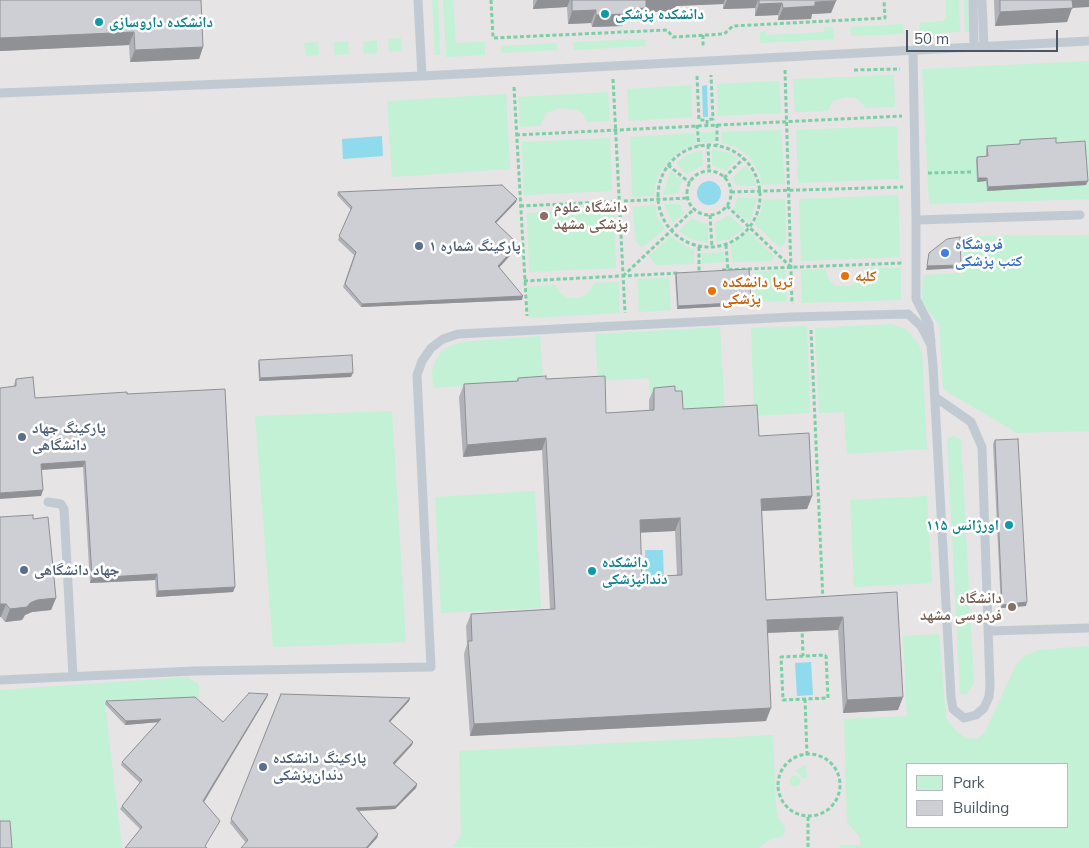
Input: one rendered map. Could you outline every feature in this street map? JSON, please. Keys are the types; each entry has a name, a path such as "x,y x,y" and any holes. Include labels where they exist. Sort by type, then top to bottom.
{"lane":[{"path":"418,0 422,76"},
{"path":"972,0 979,47"},
{"path":"979,47 982,0"},
{"path":"0,93 422,76 1089,41"},
{"path":"0,680 194,671 431,667 418,375 422,361 431,348 443,339 458,334 792,317 908,314 913,309 916,299 913,50"},
{"path":"916,220 1080,216"},
{"path":"916,299 930,324 951,697 953,709 964,718 976,715 984,708 989,697 989,631 982,447 971,422 935,397"},
{"path":"908,314 921,326 931,345"},
{"path":"48,502 61,504 64,509 73,677"},
{"path":"989,631 1089,628"}],"path":[{"path":"490,0 493,38 667,30 673,37 724,34 733,26 885,18 884,0"},
{"path":"785,57 792,317"},
{"path":"612,66 625,326"},
{"path":"697,76 699,120 707,120 713,119 711,75"},
{"path":"512,87 528,331"},
{"path":"516,135 616,131 707,124 902,116"},
{"path":"717,124 718,145"},
{"path":"697,125 699,146"},
{"path":"708,145 709,172"},
{"path":"718,145 732,150 744,158 758,179 760,204 750,228 740,238 726,245 712,248 699,247 689,244 671,231 662,216 658,200 660,182 668,165 677,156 699,146 718,145"},
{"path":"724,178 744,158"},
{"path":"668,165 690,183"},
{"path":"709,172 724,178 731,192 727,206 717,214 710,215 694,209 688,198 690,183 698,175 709,172"},
{"path":"915,174 971,172"},
{"path":"731,192 904,188"},
{"path":"520,206 688,198"},
{"path":"727,206 790,266"},
{"path":"623,276 694,209"},
{"path":"710,215 712,248"},
{"path":"726,245 728,270"},
{"path":"699,247 699,272"},
{"path":"719,271 790,266 906,263"},
{"path":"690,272 709,271"},
{"path":"524,281 680,273"},
{"path":"811,317 823,603 816,603"},
{"path":"802,624 803,656"},
{"path":"826,655 828,698 805,699 783,700 781,657 826,655"},
{"path":"805,699 808,755"},
{"path":"808,755 825,758 834,766 839,775 840,786 839,796 827,811 808,817 790,810 783,803 778,784 780,774 786,765 794,758 808,755"},
{"path":"808,817 808,848"}],"shaded area":[{"name":"دانشگاه علوم پزشکی مشهد","path":"0,0 1089,0 1089,848 0,848"}],"green space":[{"path":"432,0 438,0 440,55 435,55"},
{"path":"443,0 453,0 456,43 485,42 485,55 446,57"},
{"path":"946,0 959,0 960,32 920,34 919,23 943,21 946,17"},
{"path":"964,0 968,0 969,32 965,32"},
{"path":"903,24 904,34 851,36 850,27"},
{"path":"824,27 833,27 834,39 760,43 760,32 766,31 767,35 824,32"},
{"path":"401,38 402,51 389,52 388,39"},
{"path":"645,39 646,46 574,50 573,42"},
{"path":"377,40 377,53 364,54 363,42"},
{"path":"348,41 349,54 335,55 334,42"},
{"path":"318,42 319,55 306,56 304,43"},
{"path":"557,43 557,50 501,53 501,46"},
{"path":"1089,61 1089,199 929,204 922,69"},
{"path":"894,75 895,107 866,108 858,99 846,97 833,101 828,111 795,112 793,79"},
{"path":"779,81 781,113 718,116 717,84"},
{"path":"691,85 692,117 629,121 627,89"},
{"path":"608,92 610,121 586,122 584,115 577,110 560,108 546,113 540,126 520,127 518,97"},
{"path":"506,94 510,169 392,177 387,101"},
{"path":"897,126 899,179 798,183 796,130"},
{"path":"781,130 785,184 761,185 760,174 748,155 736,147 722,143 721,132"},
{"path":"715,132 716,142 700,142 700,133"},
{"path":"695,133 696,144 677,153 660,171 655,185 654,196 632,197 630,137"},
{"path":"610,138 612,191 524,195 522,142"},
{"path":"712,149 729,153 738,158 726,171 712,165"},
{"path":"702,150 703,165 686,174 676,163 689,154"},
{"path":"746,166 752,174 756,186 737,186 733,177"},
{"path":"670,171 682,180 678,194 663,195"},
{"path":"898,195 900,257 801,261 799,199"},
{"path":"738,198 757,198 750,222 733,210"},
{"path":"785,199 786,241 780,248 755,224 761,212 763,200"},
{"path":"664,204 680,204 684,213 673,223"},
{"path":"656,205 657,217 665,229 642,248 635,239 633,207"},
{"path":"614,209 616,268 529,272 527,213"},
{"path":"729,215 744,229 730,239 716,242 715,223"},
{"path":"691,219 708,224 708,243 691,239 679,231"},
{"path":"749,232 775,257 770,261 732,262 731,245"},
{"path":"1089,235 1089,431 1017,433 943,389 939,324 922,302 923,275 964,273 964,236"},
{"path":"671,236 694,250 694,264 656,265 649,256"},
{"path":"724,252 725,262 702,264 702,253"},
{"path":"866,268 901,268 901,300 802,303 801,270 825,269 829,280 834,285 849,286 862,280"},
{"path":"785,270 787,301 756,302 754,272"},
{"path":"669,278 671,310 639,312 637,279"},
{"path":"619,282 620,313 529,318 527,287 555,285 560,293 567,298 577,298 586,295 595,283"},
{"path":"892,324 906,329 918,343 922,352 927,449 847,454 844,412 819,413 815,328"},
{"path":"807,326 810,413 754,416 751,328"},
{"path":"720,327 725,415 684,417 683,398 676,398 676,392 650,393 649,378 598,381 595,334"},
{"path":"540,336 543,380 433,388 432,372 435,362 441,352 450,346 462,342"},
{"path":"392,411 406,642 273,647 255,416"},
{"path":"953,436 961,439 974,683 966,694 960,694 947,438"},
{"path":"535,491 541,608 441,613 435,497"},
{"path":"927,496 932,583 854,587 850,500"},
{"path":"939,634 946,718 956,731 966,738 977,739 985,732 1016,665 1024,656 1039,650 1089,646 1089,848 840,848 840,845 861,845 859,836 847,822 844,719 907,716 903,636"},
{"path":"188,677 199,685 199,698 105,704 122,848 8,848 1,831 0,815 0,690"},
{"path":"773,735 776,807 778,818 785,828 784,836 771,839 758,848 453,847 461,835 459,751"},
{"path":"805,765 807,777 804,779 795,771"},
{"path":"795,775 801,781 795,787 789,781"}],"water":[{"path":"707,85 708,117 703,117 702,86"},
{"path":"382,136 383,156 343,159 342,139"},
{"path":"709,181 718,184 721,193 718,202 709,205 700,202 697,193 700,184"},
{"path":"645,550 663,550 664,583 646,583"},
{"path":"811,662 813,695 797,696 795,663"}],"building":[{"name":"دانشکده داروسازی","path":"0,0 201,0 203,47 135,50 134,32 0,38"},
{"path":"572,0 646,0 646,8 627,9 627,14 596,15 596,10 572,11"},
{"path":"759,0 836,1 815,2 815,6 783,8 782,3 759,4"},
{"path":"1000,0 1072,0 1073,8 1000,12"},
{"path":"1056,138 1056,143 1085,141 1088,181 988,187 987,178 978,178 977,157 988,156 987,146 1020,144 1020,140"},
{"name":"پارکینگ شماره ۱","path":"502,185 517,199 495,222 518,244 498,266 523,296 362,304 345,284 356,252 339,236 352,207 338,192"},
{"name":"فروشگاه کتب پزشکی","path":"960,237 961,265 927,266 929,253 947,239"},
{"name":"تریا دانشکده پزشکی","path":"749,269 751,302 678,306 676,273"},
{"path":"352,355 353,373 260,378 259,360"},
{"name":"دانشکده دندانپزشکی","path":"546,376 546,379 605,376 606,413 654,410 654,388 675,386 675,391 682,391 683,409 757,405 759,436 809,433 812,496 761,499 766,600 897,592 903,697 847,700 843,617 767,620 771,708 474,724 468,641 472,641 471,614 555,609 546,438 467,445 464,384 518,381 518,378","holes":["680,518 682,575 642,577 640,520"]},
{"path":"33,377 35,398 127,392 127,394 225,389 235,587 158,591 157,574 92,578 85,461 41,464 43,490 0,493 0,388 16,386 16,379"},
{"name":"اورژانس ۱۱۵","path":"1018,439 1027,602 1002,605 995,440"},
{"name":"جهاد دانشگاهی","path":"33,515 33,519 48,517 56,598 37,600 30,603 27,607 10,609 6,604 0,604 0,517"},
{"path":"249,693 268,694 203,801 220,821 205,846 207,848 125,848 142,827 122,806 142,780 122,762 161,719 126,721 106,701 195,697 223,722"},
{"path":"281,694 410,698 389,721 413,742 393,763 417,784 396,806 356,808 378,834 366,848 241,848 248,840 231,819"},
{"path":"0,821 10,821 12,848 0,848"}],"place":[{"name":"دانشکده پزشکی","path":"605,14"},
{"name":"دانشکده داروسازی","path":"99,22"},
{"name":"دانشگاه علوم پزشکی مشهد","path":"544,216"},
{"name":"پارکینگ شماره ۱","path":"419,246"},
{"name":"فروشگاه کتب پزشکی","path":"945,253"},
{"name":"کلبه","path":"845,276"},
{"name":"تریا دانشکده پزشکی","path":"712,291"},
{"name":"پارکینگ جهاد دانشگاهی","path":"22,437"},
{"name":"اورژانس ۱۱۵","path":"1009,525"},
{"name":"جهاد دانشگاهی","path":"24,570"},
{"name":"دانشکده دندانپزشکی","path":"592,571"},
{"name":"دانشگاه فردوسی مشهد","path":"1012,607"},
{"name":"پارکینگ دانشکده دندان‌پزشکی","path":"263,767"}]}
